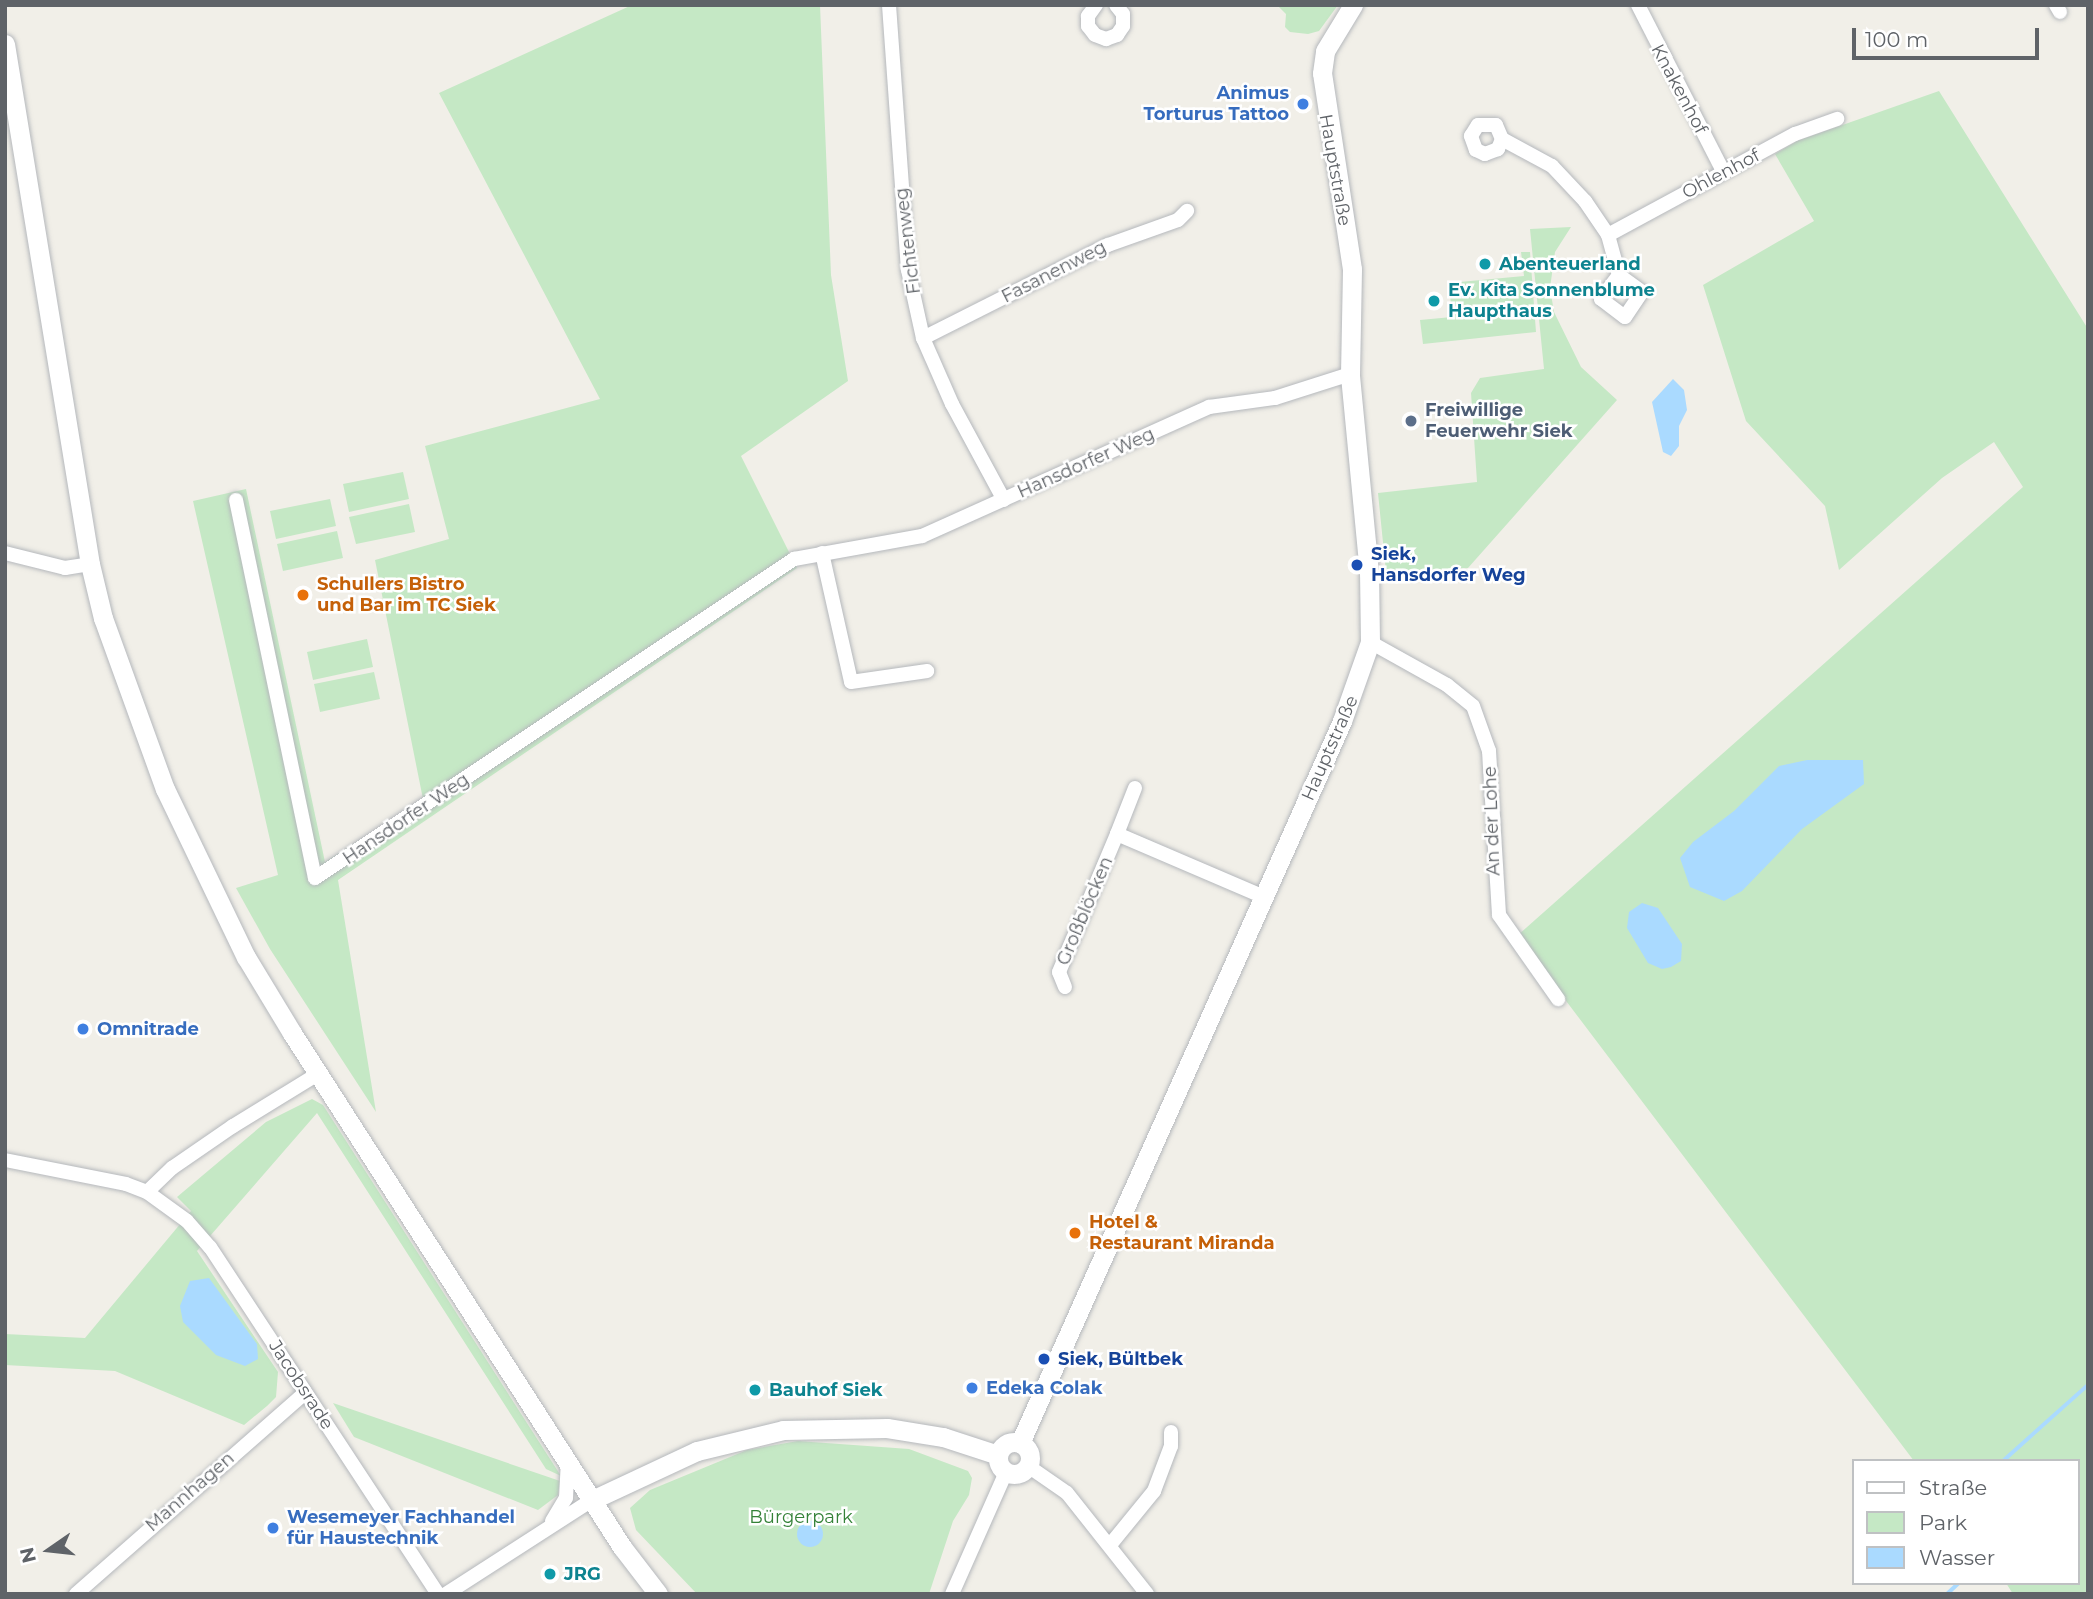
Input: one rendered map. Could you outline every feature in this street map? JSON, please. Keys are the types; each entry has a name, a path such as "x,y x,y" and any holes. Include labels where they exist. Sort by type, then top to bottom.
{"street":[{"name":"Fichtenweg","path":"888,5 908,270 923,338 952,404 1004,500"},
{"path":"1096,5 1088,16 1088,26 1095,35 1106,39 1117,35 1124,26 1120,6"},
{"name":"Hauptstraße","path":"1020,1443 1351,701 1370,642 1369,573 1350,374 1352,269 1321,73 1325,51 1353,5"},
{"name":"Knakenhof","path":"1638,5 1723,171"},
{"path":"5,44 90,564 103,618 164,789 246,957 568,1464 658,1594"},
{"name":"Ohlenhof","path":"1608,235 1723,171 1837,119"},
{"path":"1502,139 1524,148 1571,183 1608,235 1619,275"},
{"name":"Fasanenweg","path":"923,338 1108,245 1178,220 1187,212"},
{"name":"Hansdorfer Weg","path":"236,500 315,878 713,609 794,559 922,536 1209,407 1275,398 1350,374"},
{"path":"5,553 65,568 90,564"},
{"path":"822,553 851,682 927,671"},
{"name":"An der Lohe","path":"1370,642 1447,685 1477,714 1489,751 1499,915 1558,999"},
{"name":"Großblöcken","path":"1065,987 1059,972 1135,788"},
{"name":"Großblöcken","path":"1117,834 1264,897"},
{"path":"147,1192 172,1168 233,1126 318,1074"},
{"name":"Jacobsrade","path":"5,1160 96,1176 147,1192 203,1238 438,1594"},
{"name":"Mannhagen","path":"76,1594 306,1392"},
{"path":"446,1594 549,1525 592,1500 697,1451 783,1430 887,1429 943,1437 1002,1464 1021,1473 1028,1466 1028,1452 1020,1443 1008,1443 1002,1464 952,1594"},
{"path":"1110,1545 1154,1491 1171,1446 1171,1432"},
{"path":"549,1525 566,1498 568,1464"},
{"path":"1028,1466 1067,1493 1147,1594"}],"green space":[{"path":"632,5 820,5 831,275 848,381 741,456 797,568 338,880 376,1112 270,949 236,888 278,875 193,501 246,489 325,862 423,799 375,560 449,539 425,446 600,399 439,93"},
{"path":"1277,5 1338,5 1319,31 1308,34 1290,32 1285,27 1286,14"},
{"path":"1939,91 2088,329 2088,1594 2013,1594 2007,1585 2079,1585 2079,1459 1912,1459 1517,936 2023,487 1994,442 1942,478 1839,570 1825,506 1746,421 1703,285 1814,221 1775,154 1797,141"},
{"path":"1571,227 1555,252 1550,288 1554,312 1581,367 1617,400 1468,568 1386,572 1378,493 1477,482 1471,393 1480,378 1544,369 1530,229"},
{"path":"1521,252 1530,252 1536,332 1423,344 1420,320 1452,317 1449,283 1524,276"},
{"path":"403,472 409,499 349,512 343,484"},
{"path":"330,499 336,526 276,539 270,511"},
{"path":"409,504 415,532 356,544 349,517"},
{"path":"337,531 343,558 283,571 277,544"},
{"path":"367,639 373,667 313,680 307,652"},
{"path":"374,672 380,699 320,712 314,684"},
{"path":"312,1099 323,1105 561,1476 546,1469 317,1113 197,1251 278,1372 276,1397 244,1425 115,1371 5,1365 5,1334 85,1338 191,1211 177,1197 266,1122"},
{"path":"333,1403 560,1481 558,1495 538,1510 354,1437"},
{"name":"Bürgerpark","path":"798,1441 909,1449 968,1471 972,1478 969,1495 953,1521 929,1594 697,1594 636,1530 630,1508 650,1490 747,1450"}],"water":[{"path":"1673,379 1684,390 1687,410 1679,426 1679,446 1671,456 1663,452 1652,402"},
{"path":"1807,760 1863,760 1864,784 1802,829 1742,891 1724,901 1690,887 1680,858 1693,842 1734,811 1779,766"},
{"path":"1642,903 1658,908 1682,944 1681,961 1671,967 1662,969 1648,963 1627,928 1629,912"},
{"path":"209,1278 257,1344 258,1359 245,1366 216,1355 183,1322 180,1306 190,1281"},
{"path":"810,1521 819,1525 823,1534 819,1543 810,1547 801,1543 797,1534 801,1525"}],"waterway":[{"path":"2005,1459 2088,1385"},
{"path":"1947,1594 1957,1585"}],"place":[{"name":"Animus Torturus Tattoo","path":"1303,104"},
{"name":"Abenteuerland","path":"1485,264"},
{"name":"Ev. Kita Sonnenblume Haupthaus","path":"1434,301"},
{"name":"Freiwillige Feuerwehr Siek","path":"1411,421"},
{"name":"Siek, Hansdorfer Weg","path":"1357,565"},
{"name":"Schullers Bistro und Bar im TC Siek","path":"303,595"},
{"name":"Omnitrade","path":"83,1029"},
{"name":"Hotel & Restaurant Miranda","path":"1075,1233"},
{"name":"Siek, Bültbek","path":"1044,1359"},
{"name":"Edeka Colak","path":"972,1388"},
{"name":"Bauhof Siek","path":"755,1390"},
{"name":"Wesemeyer Fachhandel für Haustechnik","path":"273,1528"},
{"name":"JRG","path":"550,1574"}]}
